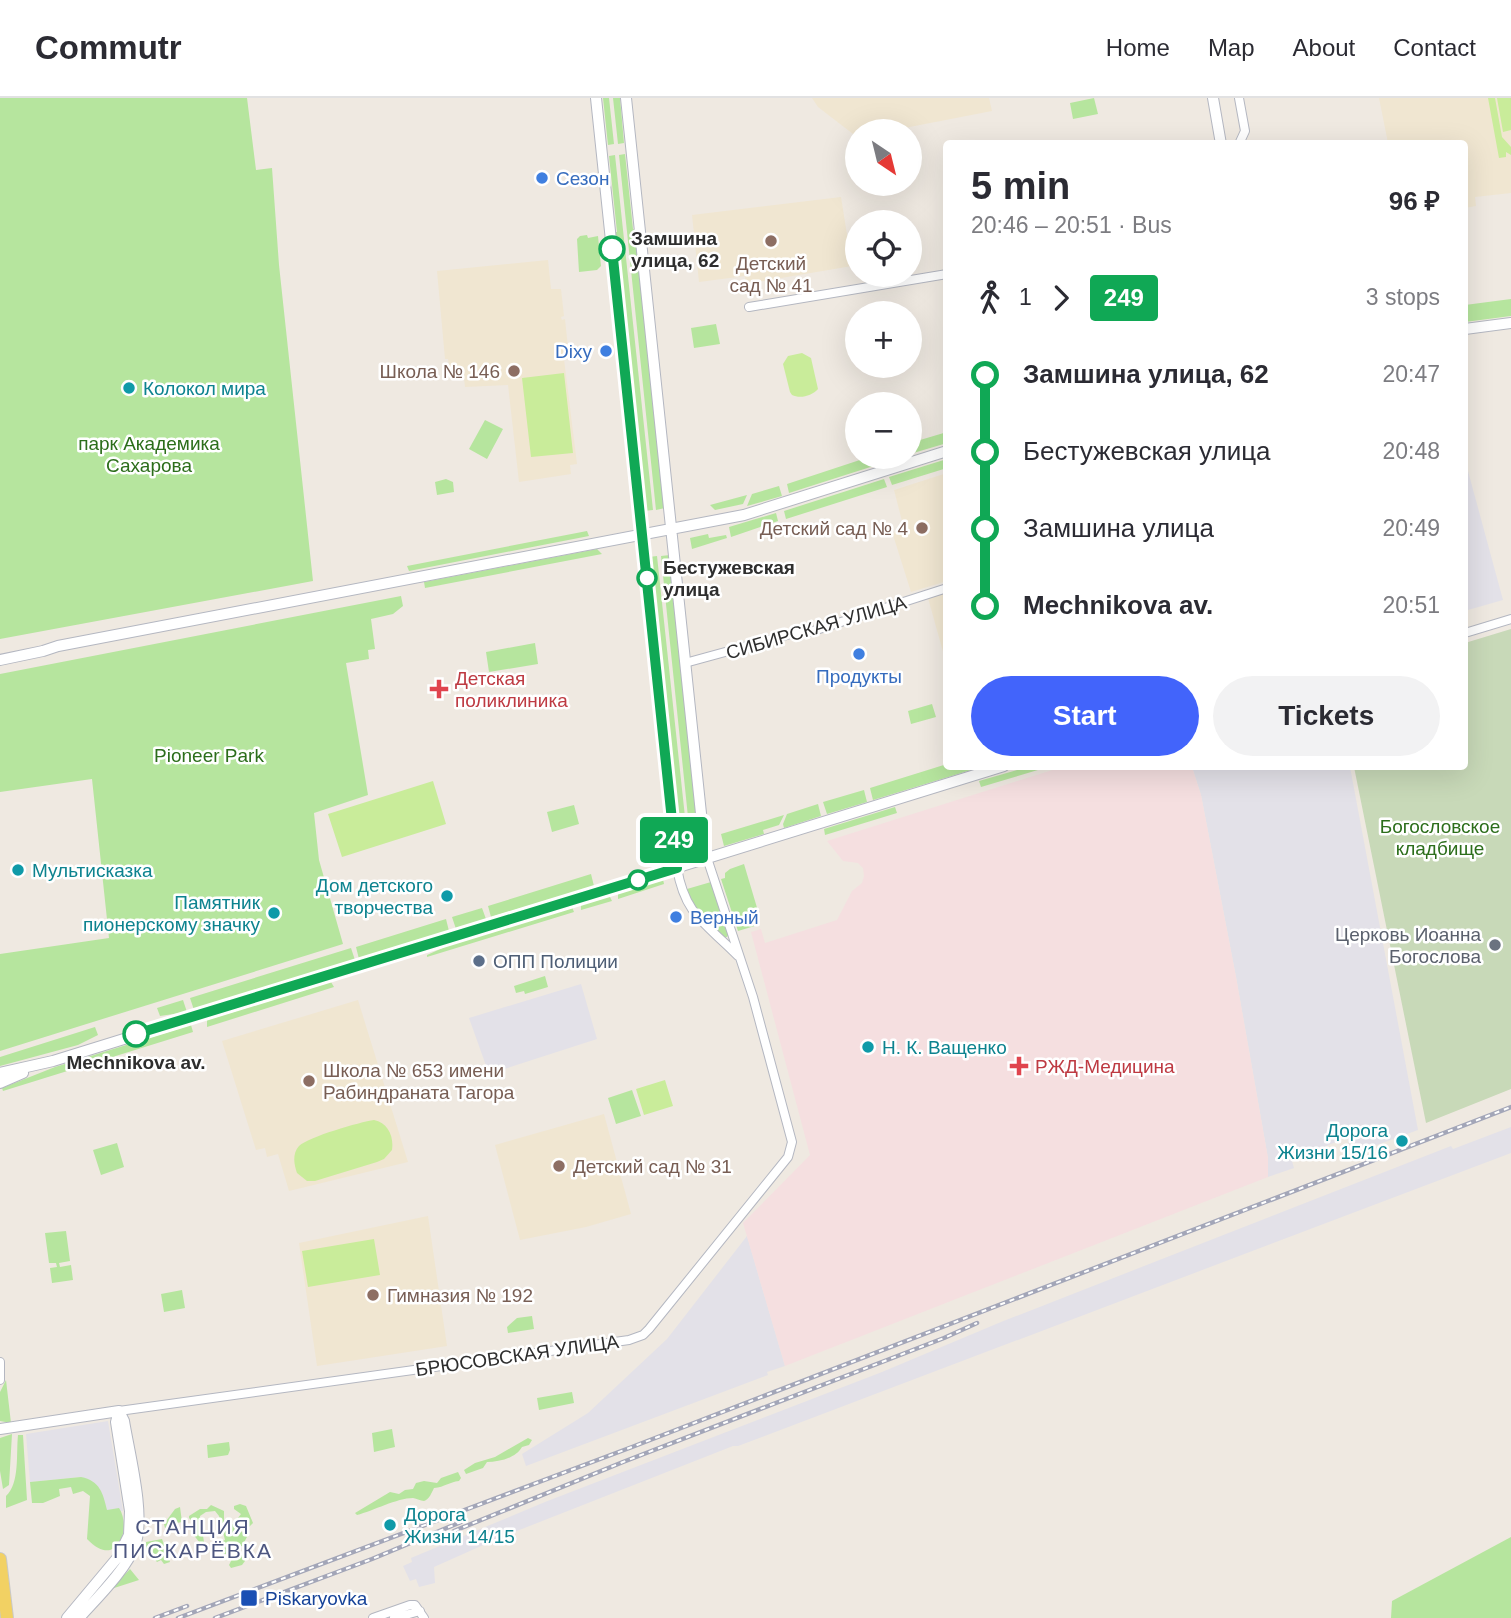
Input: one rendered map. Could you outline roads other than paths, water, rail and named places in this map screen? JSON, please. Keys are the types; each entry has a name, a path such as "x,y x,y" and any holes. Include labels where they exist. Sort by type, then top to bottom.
{"main road":[{"path":"0,1559 7,1618"}],"street":[{"path":"596,98 677,868"},
{"path":"626,98 704,842 708,858"},
{"path":"1213,98 1220,140"},
{"path":"1239,98 1245,131 1241,140"},
{"path":"749,307 943,275"},
{"path":"1468,329 1511,323"},
{"path":"0,660 58,646 744,515 943,452"},
{"name":"СИБИРСКАЯ УЛИЦА","path":"685,663 798,632 810,632 943,589"},
{"path":"1468,632 1511,619"},
{"path":"0,653 43,645 58,646"},
{"path":"0,1073 53,1060 991,770"},
{"name":"БРЮСОВСКАЯ УЛИЦА","path":"0,1429 605,1344 643,1335 789,1157 792,1142 780,1093 708,858"},
{"name":"БРЮСОВСКАЯ УЛИЦА","path":"677,868 692,912 740,959"},
{"path":"0,1083 53,1060"},
{"path":"0,1362 0,1380"},
{"path":"67,1618 118,1557 130,1535 130,1511 116,1422 118,1411"},
{"path":"79,1618 125,1563 135,1547 139,1529 124,1421 118,1411"},
{"path":"373,1618 410,1605 415,1605 422,1614 394,1618"}],"railway":[{"path":"178,1618 632,1447 1511,1107"},
{"path":"454,1531 977,1323"},
{"path":"215,1618 372,1559 461,1522"},
{"path":"155,1618 187,1606"}],"place":[{"name":"Сезон","path":"542,178"},
{"name":"Детский сад № 41","path":"771,241"},
{"name":"Замшина улица, 62","path":"612,249"},
{"name":"Dixy","path":"606,351"},
{"name":"Школа № 146","path":"514,371"},
{"name":"Колокол мира","path":"129,388"},
{"name":"Детский сад № 4","path":"922,528"},
{"name":"Бестужевская улица","path":"647,578"},
{"name":"Продукты","path":"859,654"},
{"name":"Детская поликлиника","path":"439,689"},
{"name":"Мультисказка","path":"18,870"},
{"name":"Дом детского творчества","path":"447,896"},
{"name":"Памятник пионерскому значку","path":"274,913"},
{"name":"Верный","path":"676,917"},
{"name":"Церковь Иоанна Богослова","path":"1495,945"},
{"name":"ОПП Полиции","path":"479,961"},
{"name":"Mechnikova av.","path":"136,1034"},
{"name":"Н. К. Ващенко","path":"868,1047"},
{"name":"РЖД-Медицина","path":"1019,1066"},
{"name":"Школа № 653 имени Рабиндраната Тагора","path":"309,1081"},
{"name":"Дорога Жизни 15/16","path":"1402,1141"},
{"name":"Детский сад № 31","path":"559,1166"},
{"name":"Гимназия № 192","path":"373,1295"},
{"name":"Дорога Жизни 14/15","path":"390,1525"},
{"name":"Piskaryovka","path":"249,1598"}],"district":[{"name":"СТАНЦИЯ ПИСКАРЁВКА","path":"193,1539"}],"park label":[{"name":"парк Академика Сахарова","path":"149,454"},
{"name":"Pioneer Park","path":"209,755"},
{"name":"Богословское кладбище","path":"1440,837"}]}
